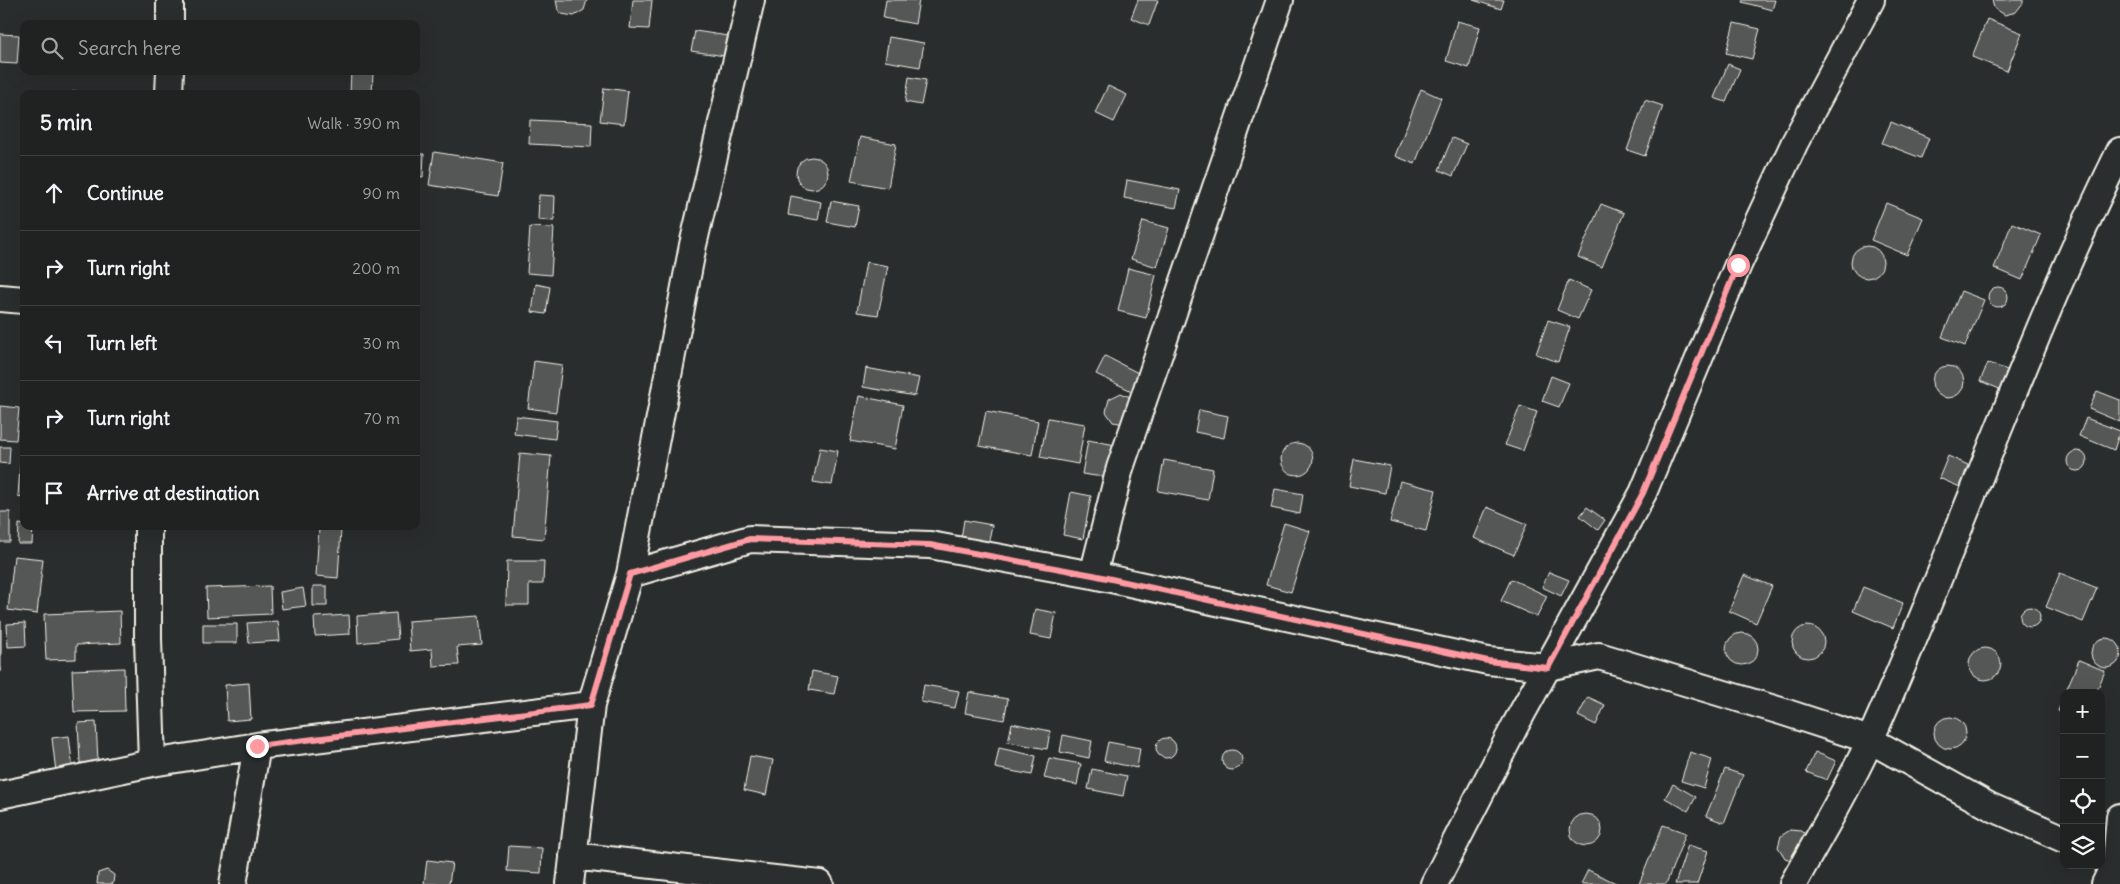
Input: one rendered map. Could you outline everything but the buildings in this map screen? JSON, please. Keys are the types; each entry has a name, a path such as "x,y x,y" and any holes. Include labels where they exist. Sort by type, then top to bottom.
{"street":[{"path":"170,0 170,20"},
{"path":"570,884 591,705 630,574 693,246 751,0"},
{"path":"1093,575 1120,468 1280,0"},
{"path":"1434,884 1516,724 1643,493 1738,265 1791,151 1871,0"},
{"path":"169,90 170,75"},
{"path":"1792,884 1870,740 1995,441 2028,355 2120,151"},
{"path":"0,298 20,300"},
{"path":"148,530 148,639 152,763"},
{"path":"630,574 750,539 930,545 1093,575 1488,661 1548,668 1599,656 1870,740 1991,807 2060,837"},
{"path":"0,795 152,763 257,746 591,705"},
{"path":"233,884 257,746"},
{"path":"2111,866 2120,817"},
{"path":"573,856 820,884"}],"route":[{"path":"257,746 591,705 630,574 750,539 930,545 1093,575 1488,661 1548,668 1643,493 1738,265"}]}
